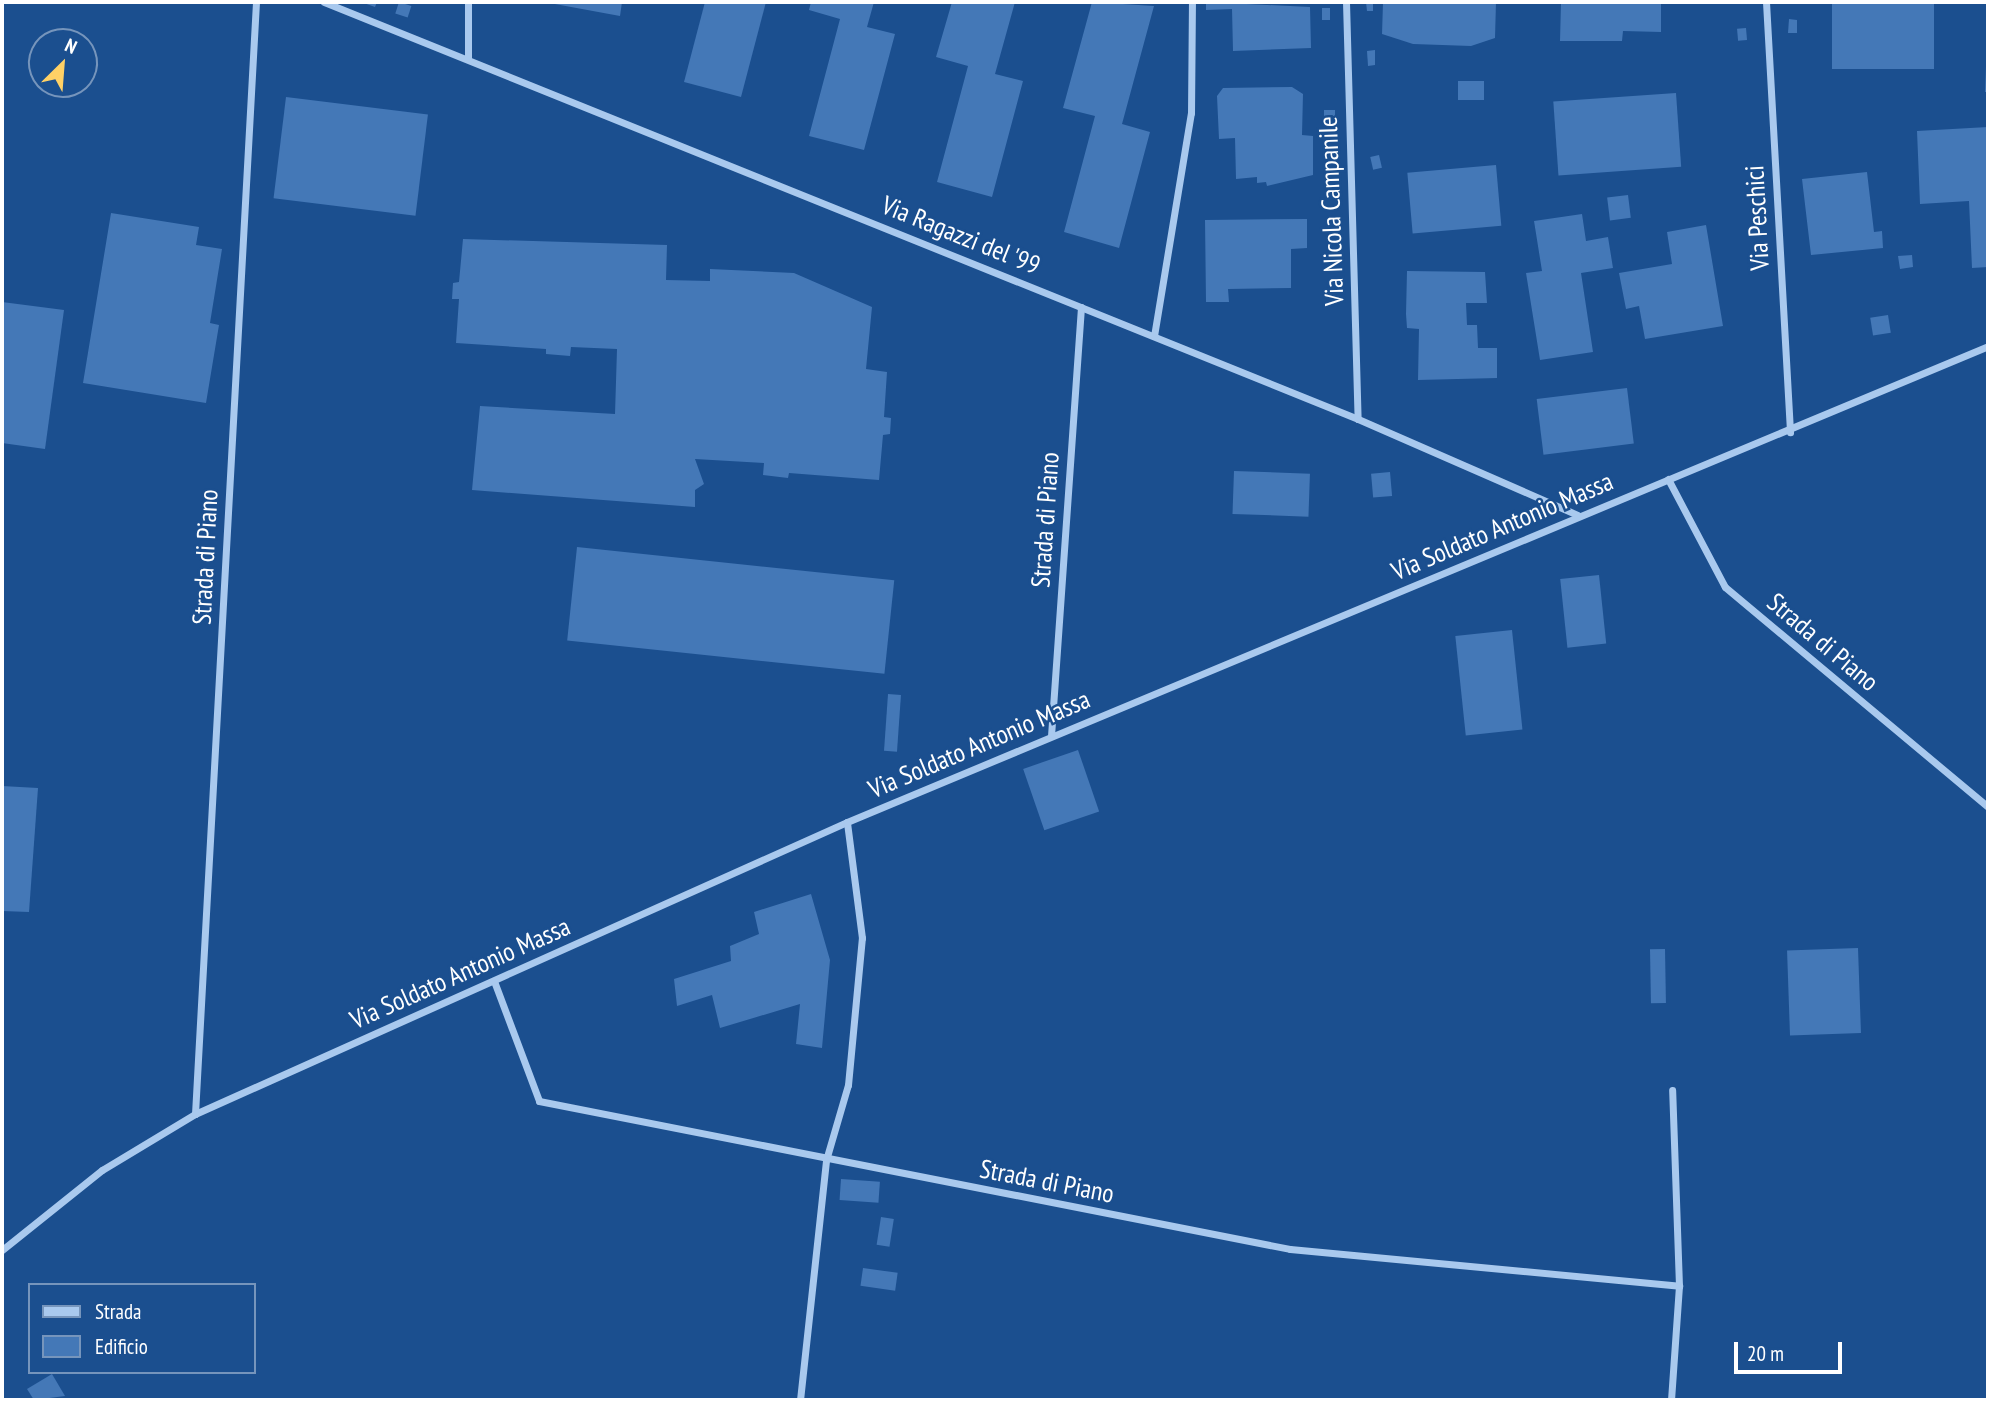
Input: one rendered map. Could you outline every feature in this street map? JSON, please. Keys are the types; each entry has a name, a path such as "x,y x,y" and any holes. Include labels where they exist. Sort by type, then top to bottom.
{"street":[{"name":"Strada di Piano","path":"195,1114 256,2"},
{"name":"Via Ragazzi del '99","path":"324,2 1358,419 1578,515"},
{"path":"468,2 468,59"},
{"path":"1154,336 1191,113 1192,2"},
{"name":"Via Nicola Campanile","path":"1346,2 1358,419"},
{"name":"Via Peschici","path":"1766,2 1790,432"},
{"name":"Strada di Piano","path":"1051,736 1081,307"},
{"name":"Via Soldato Antonio Massa","path":"2,1248 102,1170 195,1114 847,822 1578,515 1790,432 1988,346"},
{"name":"Strada di Piano","path":"1668,479 1725,587 1988,807"},
{"path":"800,1400 826,1160 848,1085 862,939 847,822"},
{"name":"Strada di Piano","path":"494,981 539,1101 1290,1250 1679,1286"},
{"path":"1671,1400 1679,1286 1672,1090"}],"building":[{"path":"361,2 377,2 375,7"},
{"path":"399,2 411,6 408,17 395,13"},
{"path":"544,2 622,2 620,16"},
{"path":"705,2 766,2 741,97 684,82"},
{"path":"811,2 874,2 867,27 895,34 864,150 809,136 840,19 809,10"},
{"path":"952,2 1015,2 995,74 1023,81 992,197 937,182 968,66 936,57"},
{"path":"1092,2 1154,6 1122,124 1150,132 1119,248 1064,232 1095,116 1063,108"},
{"path":"1206,2 1310,7 1311,48 1233,51 1232,9 1206,10"},
{"path":"1366,2 1373,2 1373,11 1367,11"},
{"path":"1383,2 1496,2 1495,38 1471,46 1413,44 1382,34"},
{"path":"1561,2 1661,2 1661,32 1623,31 1622,41 1560,41"},
{"path":"1832,2 1934,2 1934,69 1832,69"},
{"path":"1322,8 1330,8 1330,20 1322,20"},
{"path":"1789,19 1797,20 1797,33 1788,33"},
{"path":"1746,28 1747,40 1738,41 1737,29"},
{"path":"1375,50 1375,65 1368,66 1367,51"},
{"path":"1988,67 1988,92 1985,92"},
{"path":"1458,81 1484,81 1484,100 1458,100"},
{"path":"1292,87 1303,94 1302,135 1313,136 1313,175 1267,186 1266,182 1257,183 1257,177 1236,179 1235,138 1219,139 1217,96 1223,88"},
{"path":"1676,93 1681,167 1558,175 1553,102"},
{"path":"286,97 428,114 416,216 274,198"},
{"path":"1324,110 1335,110 1335,124 1324,124"},
{"path":"1988,127 1988,267 1972,268 1969,201 1920,204 1917,131"},
{"path":"1327,139 1335,139 1335,152 1327,152"},
{"path":"1379,155 1382,168 1373,170 1370,157"},
{"path":"1496,165 1501,226 1413,234 1407,173"},
{"path":"1867,172 1874,232 1882,231 1883,248 1811,255 1802,179"},
{"path":"1628,195 1631,218 1610,220 1607,198"},
{"path":"111,213 199,227 196,245 222,249 210,323 219,325 206,403 83,383"},
{"path":"1582,214 1586,241 1608,237 1613,268 1581,273 1593,352 1540,360 1526,273 1542,271 1534,221"},
{"path":"1307,219 1307,248 1291,249 1291,288 1228,289 1229,302 1206,302 1205,220"},
{"path":"1706,225 1723,326 1645,339 1639,306 1626,309 1619,273 1672,264 1667,232"},
{"path":"463,239 667,245 666,280 710,281 710,269 794,273 872,307 866,369 887,372 884,417 891,418 890,434 883,435 879,480 789,473 788,478 763,475 764,463 695,459 704,484 695,490 695,507 472,490 480,406 615,414 617,349 571,347 570,356 546,354 546,349 456,343 459,299 452,299 453,283 459,282"},
{"path":"1912,255 1913,267 1900,269 1898,256"},
{"path":"1407,271 1485,272 1487,303 1466,303 1467,325 1477,325 1478,348 1497,348 1497,378 1418,380 1419,329 1407,328"},
{"path":"2,302 64,310 45,449 2,443"},
{"path":"1888,315 1891,333 1873,336 1870,318"},
{"path":"1627,388 1634,444 1544,455 1537,399"},
{"path":"1234,471 1310,474 1308,517 1232,514"},
{"path":"1390,472 1392,496 1373,498 1371,474"},
{"path":"577,547 894,580 884,674 567,640"},
{"path":"1599,575 1606,644 1567,648 1560,579"},
{"path":"1512,630 1522,729 1466,735 1455,636"},
{"path":"888,694 901,695 897,752 884,751"},
{"path":"1078,750 1099,811 1044,830 1023,769"},
{"path":"2,786 38,788 29,912 2,911"},
{"path":"811,894 830,960 822,1048 796,1044 800,1004 720,1028 712,995 677,1006 674,979 731,961 730,946 759,934 754,912"},
{"path":"1858,948 1861,1033 1790,1035 1787,950"},
{"path":"1650,949 1665,949 1666,1003 1651,1003"},
{"path":"841,1179 880,1182 878,1203 840,1200"},
{"path":"881,1217 894,1219 889,1247 877,1245"},
{"path":"863,1268 898,1273 895,1291 860,1286"},
{"path":"52,1374 65,1396 34,1400 27,1389"}]}
